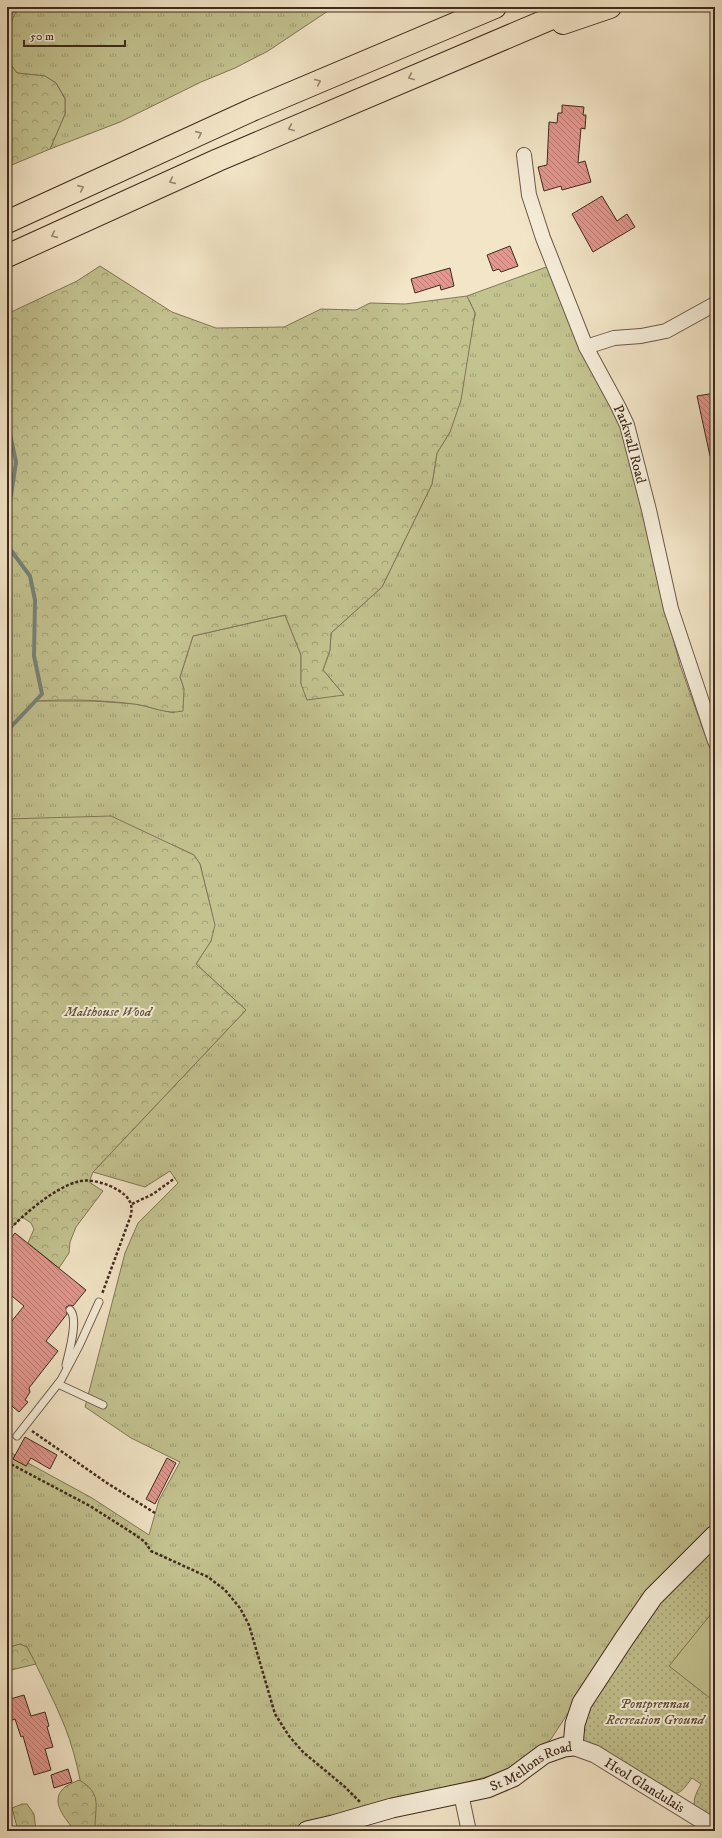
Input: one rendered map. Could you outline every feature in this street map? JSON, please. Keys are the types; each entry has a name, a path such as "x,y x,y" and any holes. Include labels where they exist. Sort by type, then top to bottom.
{"highway":[{"path":"435,32 484,7"},
{"path":"7,222 254,109 495,7"},
{"path":"7,256 218,160 578,7"},
{"path":"447,62 610,7"}],"main road":[{"name":"St Mellons Road","path":"307,1831 334,1828 370,1814 392,1808 487,1788 513,1777 544,1754 564,1746 572,1746 574,1724 582,1703 624,1639 653,1598 715,1535"}],"street":[{"name":"Parkwall Road","path":"524,154 529,195 543,238 586,347 627,425 649,510 670,609 715,742"},
{"path":"586,347 614,338 641,336 666,331 715,304"},
{"name":"Heol Glandulais","path":"572,1746 595,1754 715,1828"},
{"path":"461,1794 468,1827 467,1831"}],"lane":[{"path":"17,1436 58,1384 99,1302"},
{"path":"64,1374 74,1322 74,1314 70,1310"},
{"path":"58,1384 103,1405"}],"path":[{"path":"132,1204 153,1194 175,1178"},
{"path":"7,1232 22,1217 41,1202 61,1189 80,1181 96,1182 111,1186 124,1194 132,1204 131,1215 99,1302"},
{"path":"25,1426 107,1483 155,1512"},
{"path":"7,1462 90,1506 145,1542 151,1551 208,1577 225,1590 240,1608 249,1625 275,1714 289,1736 303,1752 345,1787 370,1814"}],"green space":[{"path":"7,7 21,7 13,17 7,38"},
{"path":"21,7 334,7 268,51 235,68 201,82 120,122 50,149 65,114 65,98 56,83 45,76 17,73 8,60 8,31 13,16"},
{"path":"7,55 9,62 17,73 45,76 56,83 65,99 65,114 50,149 7,167"},
{"path":"100,266 172,312 216,328 284,327 321,309 356,310 370,303 405,304 467,296 475,313 461,400 450,432 437,453 432,484 382,587 331,633 330,650 323,670 344,695 307,700 301,684 301,655 285,615 193,636 180,677 184,689 183,711 171,712 134,704 110,702 72,700 35,701 42,694 34,656 35,600 30,576 7,545 7,500 11,496 16,462 7,420 7,314 77,281"},
{"path":"549,266 622,424 640,492 667,615 680,665 715,763 715,1528 599,1666 551,1739 536,1752 506,1771 472,1781 373,1804 307,1831 90,1831 80,1778 70,1740 47,1687 27,1647 20,1644 7,1648 7,1450 15,1455 13,1459 26,1466 28,1463 92,1498 149,1535 159,1500 180,1462 131,1438 85,1407 125,1253 138,1223 178,1183 170,1171 145,1187 93,1172 246,1010 196,964 211,941 211,909 200,864 194,855 175,846 56,819 7,819 7,545 30,576 35,600 34,656 42,694 36,701 93,701 136,704 174,713 184,689 180,677 193,636 285,615 301,655 301,684 344,695 323,670 330,650 331,633 382,587 432,484 437,453 450,432 469,347 475,313 467,296"},
{"path":"7,420 16,462 11,496 7,500"},
{"name":"Malthouse Wood","path":"111,816 194,855 200,864 215,925 211,941 196,964 246,1010 93,1172 89,1182 103,1191 76,1227 70,1242 69,1253 59,1268 28,1243 34,1229 31,1223 22,1217 10,1229 7,1227 7,819"},
{"name":"Pontprennau Recreation Ground","path":"715,1545 715,1820 702,1813 695,1806 695,1798 701,1784 692,1778 682,1790 673,1794 581,1740 583,1712 659,1599"},
{"path":"715,1609 715,1702 669,1666"},
{"path":"20,1644 27,1647 36,1664 7,1671 7,1648"},
{"path":"79,1780 87,1785 95,1796 95,1831 75,1831 63,1815 58,1804 60,1792 65,1787"},
{"path":"22,1804 27,1804 34,1814 36,1831 18,1831 12,1808"}],"building":[{"path":"562,105 584,107 583,115 586,115 585,129 581,128 578,163 585,161 591,182 562,190 561,186 544,191 538,167 547,165 549,122 557,123 558,113 562,113"},
{"path":"602,196 617,221 627,214 635,227 593,252 572,214"},
{"path":"510,246 518,266 501,272 499,269 493,271 487,255"},
{"path":"450,268 454,286 441,290 440,285 415,293 411,279"},
{"path":"715,393 715,455 710,456 697,396"},
{"path":"15,1233 86,1290 73,1306 70,1305 66,1307 67,1314 46,1341 58,1351 29,1388 30,1392 25,1400 28,1402 19,1412 7,1402 7,1327 24,1306 7,1292 7,1243"},
{"path":"25,1437 57,1455 50,1469 31,1458 26,1466 13,1459"},
{"path":"167,1458 176,1463 155,1504 146,1499"},
{"path":"24,1695 31,1716 45,1712 49,1726 47,1727 53,1747 45,1749 51,1770 34,1775 23,1736 21,1737 15,1719 7,1722 7,1700"},
{"path":"68,1769 72,1782 54,1788 51,1775"}],"waterway":[{"path":"7,420 16,462 11,496 7,500"},
{"path":"7,545 30,576 35,600 34,656 42,694 7,731"}]}
